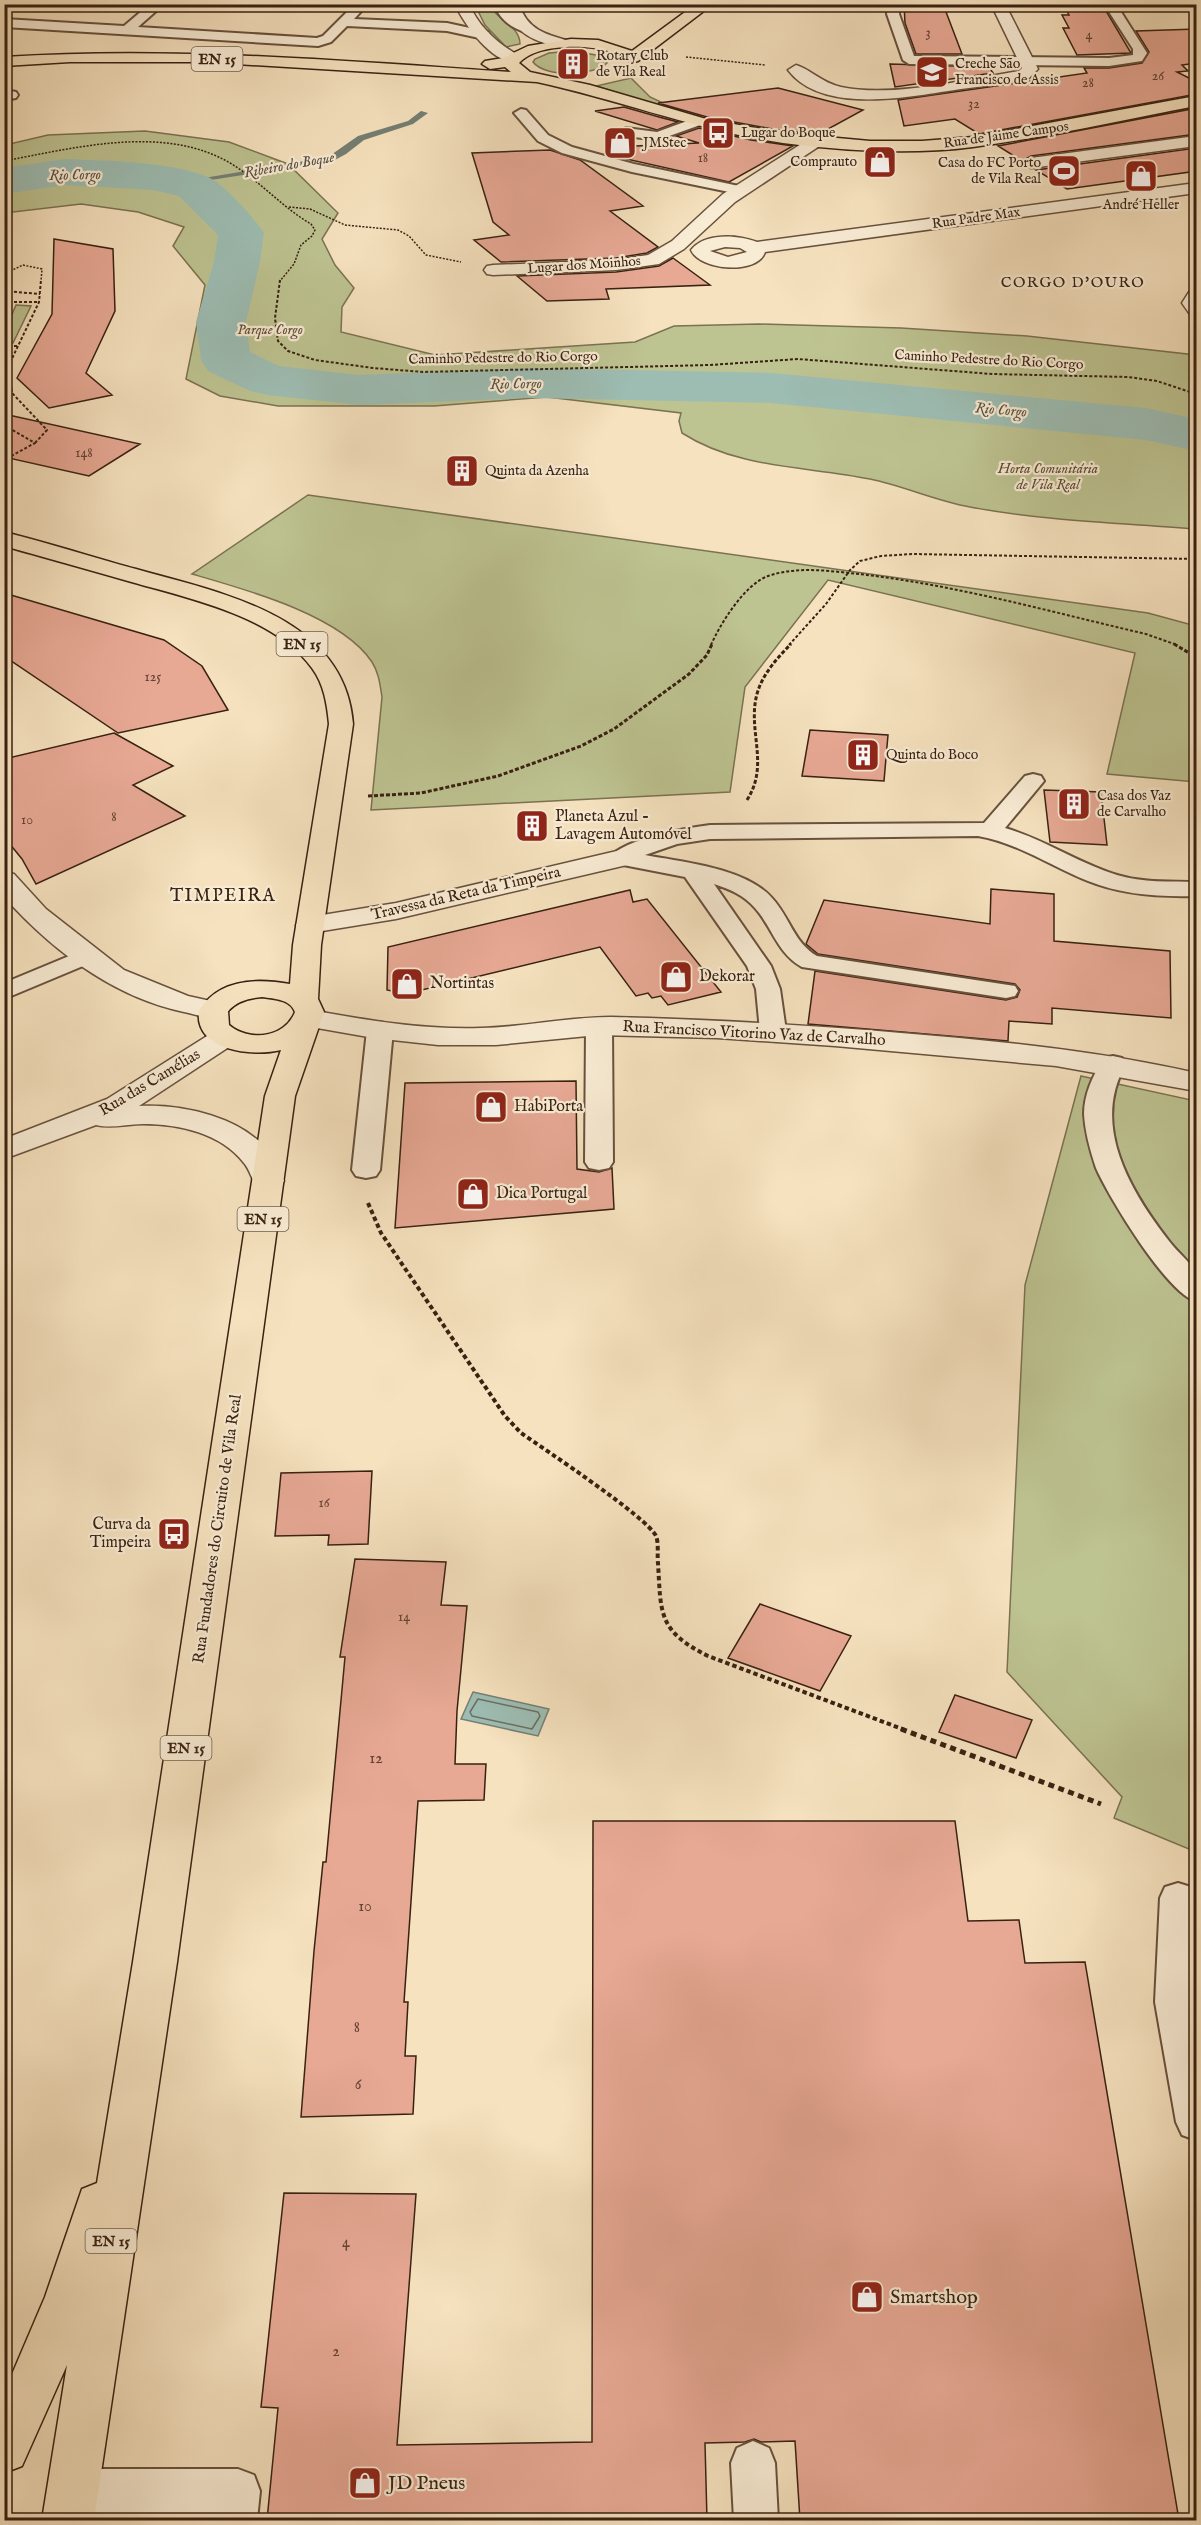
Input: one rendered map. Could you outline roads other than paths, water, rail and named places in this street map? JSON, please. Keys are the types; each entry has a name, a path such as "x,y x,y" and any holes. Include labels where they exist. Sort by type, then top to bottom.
{"main road":[{"name":"EN 15","path":"602,46 618,50 632,66 661,36 706,4"},
{"name":"EN 15","path":"428,71 474,67 512,59 532,49 566,44 602,46 632,43 661,36"},
{"name":"EN 15","path":"4,62 92,57 160,57 428,71 548,80 580,81 607,77"},
{"name":"EN 15","path":"512,59 511,65 516,70 548,80"},
{"path":"548,80 698,121 731,127"},
{"path":"665,96 731,127"},
{"name":"Rua de Jaime Campos","path":"731,127 815,142 887,146 956,144 1197,103"},
{"name":"EN 15","path":"4,539 226,605 279,628 305,647 328,672 339,701 340,736 308,935"},
{"path":"262,988 308,935"},
{"name":"Rua Fundadores do Circuito de Vila Real","path":"70,2506 155,1962 280,1096 306,1016 308,935"},
{"path":"262,988 291,992 306,1016 289,1038 271,1043 238,1042 219,1024 221,1002 232,995 262,988"},
{"path":"254,1044 280,1096"},
{"name":"Rua Fundadores do Circuito de Vila Real","path":"4,2448 43,2368 88,2242 122,2115 155,1962"}],"street":[{"path":"462,4 471,24 512,59"},
{"path":"512,4 516,16 525,28 541,39 566,44"},
{"path":"796,70 811,81 837,91 884,95 1019,76 1030,71 998,4"},
{"path":"1031,163 1197,141"},
{"name":"Lugar dos Moinhos","path":"494,270 616,265 653,260 678,245 739,190 815,142"},
{"name":"Rua Padre Max","path":"755,248 1197,188"},
{"path":"1197,296 1191,303 1197,309"},
{"name":"Travessa da Reta da Timpeira","path":"308,935 396,911 621,858"},
{"path":"4,880 30,910 114,976 181,1003 219,1024"},
{"name":"Rua Francisco Vitorino Vaz de Carvalho","path":"306,1016 380,1030 451,1038 512,1035 548,1028 598,1026 773,1031 996,1049 1113,1065 1197,1082"},
{"name":"Rua das Camélias","path":"4,1150 118,1106 219,1024"},
{"path":"85,1120 120,1115 155,1115 188,1120 217,1129 241,1143 259,1161 268,1181"}],"lane":[{"path":"126,30 158,4"},
{"path":"328,38 362,4"},
{"path":"499,4 506,17 525,28"},
{"path":"894,4 893,14 909,60 1109,62 1137,58 1141,53 1110,4"},
{"path":"4,23 312,42 388,28 407,11"},
{"path":"328,38 404,30 413,25 425,11"},
{"path":"345,22 452,28 484,35"},
{"path":"521,113 543,138 567,150 632,168 739,190"},
{"path":"626,132 658,136 698,121"},
{"path":"991,830 1033,781"},
{"path":"621,858 666,839 710,832 942,828 991,830 1016,838 1117,882 1152,889 1197,889"},
{"path":"621,858 694,873 742,887 758,897 768,908 793,951 804,959 1006,991"},
{"path":"694,873 759,966 769,995 773,1031"},
{"path":"4,992 86,956"},
{"path":"598,1026 599,1162"},
{"path":"366,1170 380,1030"},
{"path":"1113,1065 1102,1084 1098,1103 1099,1127 1106,1156 1121,1192 1149,1235 1197,1292"},
{"path":"1178,1898 1174,2002 1197,2122"},
{"path":"753,2463 756,2520"},
{"path":"70,2506 191,2506 238,2491 235,2520"}],"water":[{"path":"473,1692 549,1709 538,1736 461,1719"}],"waterway":[{"name":"Ribeiro do Boque","path":"178,183 330,159 369,134 410,123 424,113"},
{"name":"Rio Corgo","path":"4,181 65,172 153,177 194,187 241,233 237,262 221,322 226,360 268,380 359,390 527,383 771,388 1146,424 1196,435"}],"place":[{"name":"Rotary Club de Vila Real","path":"573,64"},
{"name":"Creche São Francisco de Assis","path":"932,72"},
{"name":"Lugar do Boque","path":"718,133"},
{"name":"JMStec","path":"620,143"},
{"name":"Comprauto","path":"880,162"},
{"name":"Casa do FC Porto de Vila Real","path":"1064,171"},
{"name":"André Heller","path":"1141,176"},
{"name":"Quinta da Azenha","path":"462,471"},
{"name":"Quinta do Boco","path":"863,755"},
{"name":"Casa dos Vaz de Carvalho","path":"1074,804"},
{"name":"Planeta Azul - Lavagem Automóvel","path":"532,826"},
{"name":"Dekorar","path":"676,977"},
{"name":"Nortintas","path":"407,984"},
{"name":"HabiPorta","path":"491,1107"},
{"name":"Dica Portugal","path":"473,1194"},
{"name":"Curva da Timpeira","path":"174,1534"},
{"name":"Smartshop","path":"867,2297"},
{"name":"JD Pneus","path":"365,2483"}],"district":[{"name":"CORGO D'OURO","path":"1073,282"},
{"name":"TIMPEIRA","path":"223,896"}],"park label":[{"name":"Parque Corgo","path":"270,330"},
{"name":"Horta Comunitária de Vila Real","path":"1048,478"}]}
